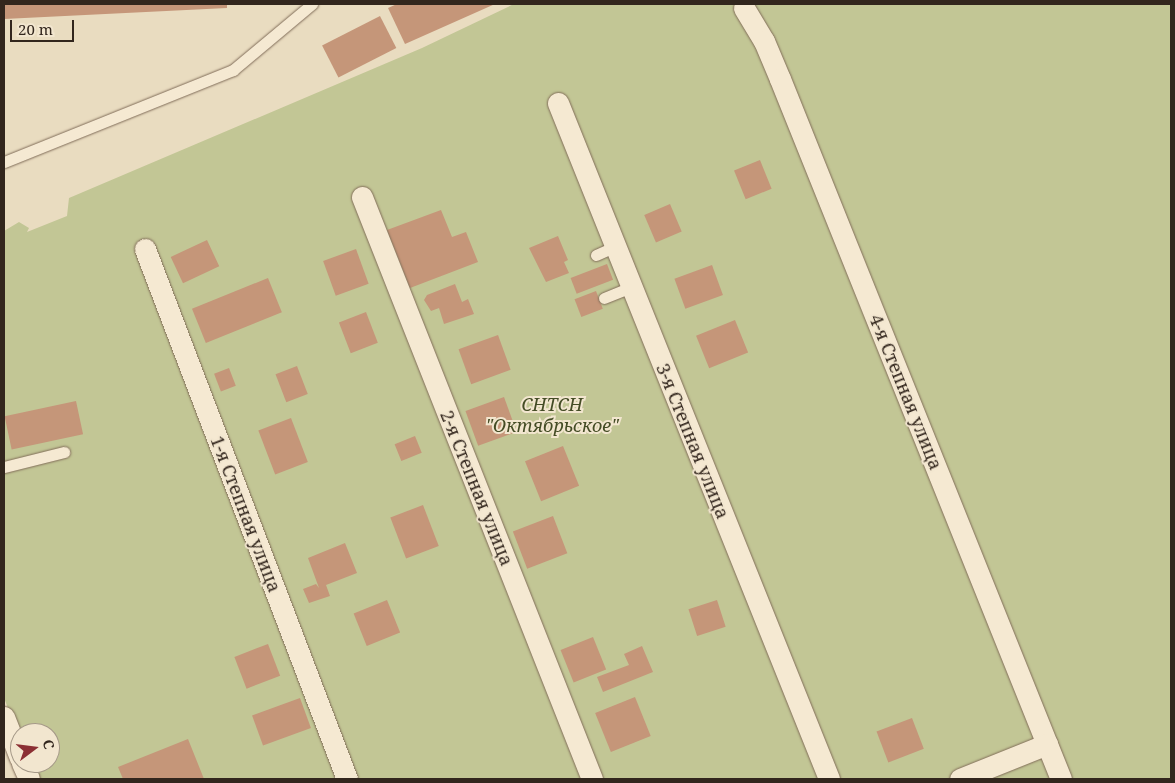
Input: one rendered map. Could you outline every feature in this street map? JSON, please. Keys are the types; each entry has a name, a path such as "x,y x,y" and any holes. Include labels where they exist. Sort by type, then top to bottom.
{"street":[{"name":"4-я Степная улица","path":"744,8 764,41 780,79 1061,779"},
{"name":"3-я Степная улица","path":"558,103 830,779"},
{"name":"2-я Степная улица","path":"362,197 592,779"},
{"name":"1-я Степная улица","path":"145,249 347,779"},
{"path":"4,718 10,733"},
{"path":"960,779 1047,744"}],"lane":[{"path":"4,162 233,70 312,4"},
{"path":"596,255 616,246"},
{"path":"604,298 631,287"},
{"path":"4,467 64,452"}],"green space":[{"name":"СНТСН \"Октябрьское\"","path":"514,4 1171,4 1171,779 37,779 34,773 60,773 60,723 14,723 4,698 4,231 19,222 29,228 27,232 67,216 69,198 422,48"}],"building":[{"path":"4,4 227,4 227,8 4,19"},
{"path":"397,4 495,4 405,44 388,8"},
{"path":"380,16 396,48 338,78 322,46"},
{"path":"760,160 772,189 746,199 734,170"},
{"path":"670,204 682,232 656,243 644,215"},
{"path":"441,210 452,237 466,232 478,262 410,288 387,230"},
{"path":"558,236 568,260 564,262 569,273 546,282 529,248"},
{"path":"207,240 219,266 183,283 171,257"},
{"path":"356,249 369,284 336,296 323,261"},
{"path":"607,264 613,280 577,294 571,278"},
{"path":"712,265 723,295 685,309 674,279"},
{"path":"268,278 282,312 206,343 192,309"},
{"path":"455,284 462,302 468,299 474,314 444,324 439,308 431,311 424,300 427,295"},
{"path":"596,291 603,309 581,317 575,299"},
{"path":"366,312 378,343 351,353 339,322"},
{"path":"735,320 748,352 709,368 696,336"},
{"path":"498,335 511,370 471,384 459,349"},
{"path":"297,366 308,394 286,402 276,374"},
{"path":"229,368 236,386 221,391 214,374"},
{"path":"504,397 517,432 478,446 465,411"},
{"path":"76,401 83,434 12,449 5,416"},
{"path":"291,418 308,462 275,474 258,431"},
{"path":"415,436 422,453 401,461 395,444"},
{"path":"563,446 579,486 541,501 525,461"},
{"path":"423,505 439,546 406,559 390,518"},
{"path":"553,516 567,553 527,569 513,531"},
{"path":"345,543 357,573 326,585 330,596 309,603 303,589 316,584 319,588 308,558"},
{"path":"387,600 400,632 367,646 354,613"},
{"path":"717,600 726,627 697,636 688,609"},
{"path":"593,637 606,669 574,683 561,650"},
{"path":"268,644 280,676 247,689 234,657"},
{"path":"642,646 653,672 603,692 597,677 629,665 624,654"},
{"path":"635,697 651,736 611,752 595,713"},
{"path":"300,698 311,728 263,746 252,715"},
{"path":"912,718 924,749 888,762 877,732"},
{"path":"188,739 204,779 123,779 118,767"}]}
